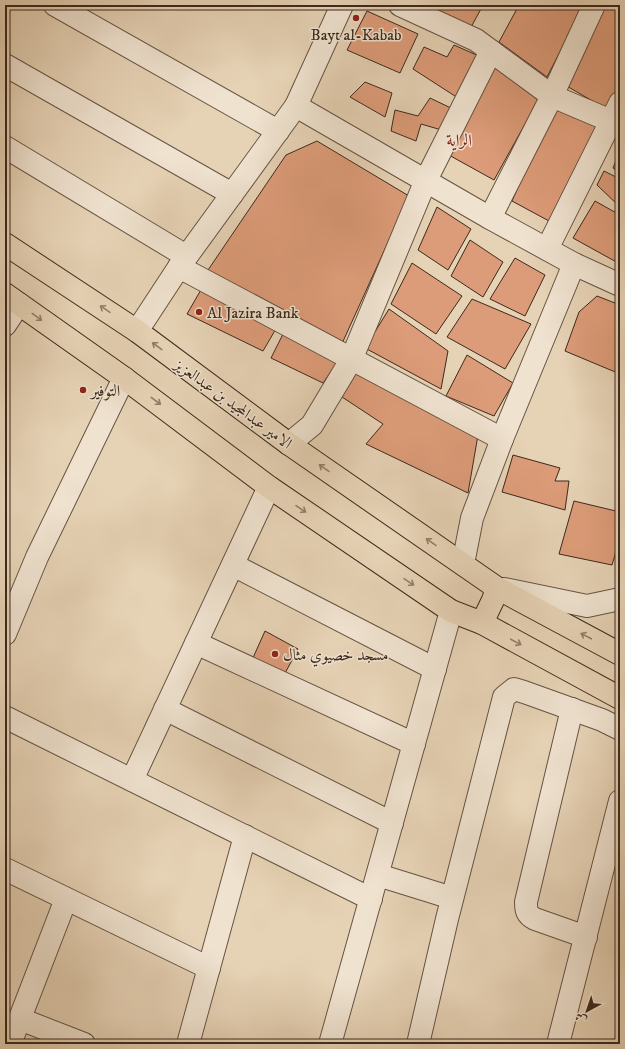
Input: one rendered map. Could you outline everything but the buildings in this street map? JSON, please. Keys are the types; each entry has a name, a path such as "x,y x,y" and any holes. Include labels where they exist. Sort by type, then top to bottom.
{"main road":[{"name":"الامير عبدالمجيد بن عبدالعزيز","path":"5,244 137,331 289,444 497,588 620,654"},
{"path":"12,299 124,378 269,487 451,611 482,623 620,698"},
{"path":"482,623 491,606 497,588"}],"street":[{"path":"55,5 278,131"},
{"path":"137,331 183,262 296,106 342,5"},
{"path":"400,5 476,40 552,96 616,112 547,249"},
{"path":"490,218 552,96 594,5"},
{"path":"289,444 312,425 351,360 426,180 491,51"},
{"path":"5,65 232,194"},
{"path":"296,106 490,218 574,264 620,285"},
{"path":"5,147 183,262 351,360 502,439"},
{"path":"463,564 472,518 502,439 574,264"},
{"path":"5,325 12,299"},
{"path":"5,634 38,557 124,378"},
{"path":"132,780 269,487"},
{"path":"233,565 435,669"},
{"path":"497,588 587,606 620,599"},
{"path":"330,1044 451,611"},
{"path":"196,643 414,744"},
{"path":"418,1044 452,898 504,698 514,689 572,709 620,729"},
{"path":"166,709 392,823"},
{"path":"572,709 526,902 526,911 529,916 535,919 586,937"},
{"path":"5,717 371,899"},
{"path":"558,1044 620,801"},
{"path":"188,1044 245,836"},
{"path":"5,869 209,968"},
{"path":"378,875 452,898"},
{"path":"10,1044 66,899"},
{"path":"20,1019 84,1044"}],"place":[{"name":"Bayt al-Kabab","path":"356,18"},
{"name":"Al Jazira Bank","path":"199,312"},
{"name":"التوفير","path":"83,390"},
{"name":"مسجد خصيوي مثال","path":"275,654"}],"district":[{"name":"الراية","path":"459,140"}]}
